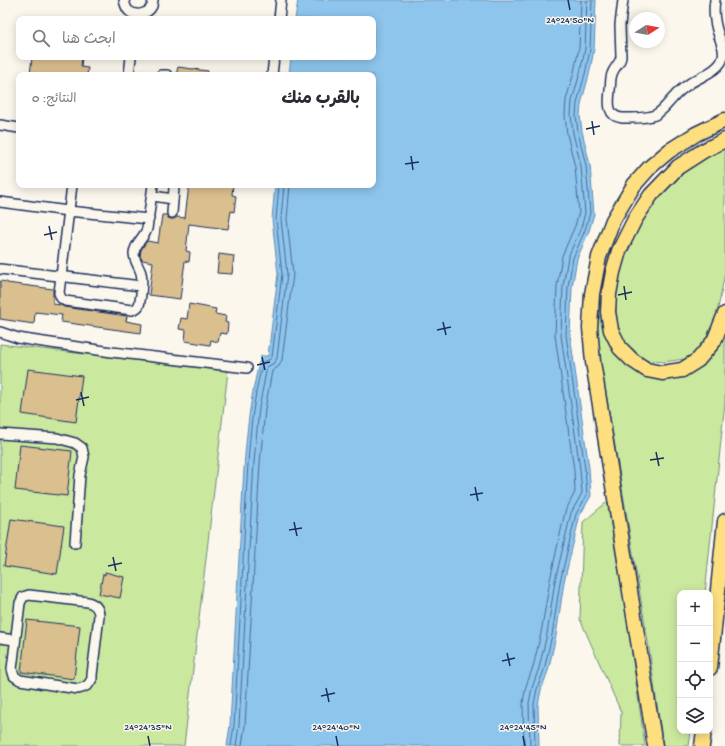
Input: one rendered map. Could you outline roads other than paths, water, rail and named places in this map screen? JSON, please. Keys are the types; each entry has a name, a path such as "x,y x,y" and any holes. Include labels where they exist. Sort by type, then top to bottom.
{"highway":[{"path":"656,746 594,362 590,328 592,294 599,257 614,220 634,185 650,167 669,150 696,134 725,120"},
{"path":"725,140 703,151 678,167 651,195 634,219 619,251 613,272 609,294 608,312 611,330 620,348 632,360 647,370 662,373 682,370 698,360 714,341 725,314"},
{"path":"711,662 725,521"},
{"path":"702,746 704,734"}],"lane":[{"path":"124,0 125,6 134,16"},
{"path":"137,16 148,11 152,6 153,0"},
{"path":"279,16 282,0"},
{"path":"623,0 620,25 621,57 612,73 609,104 613,114 619,118 648,117 662,111 683,89 715,69 721,63 724,50 716,26 714,10 715,0"},
{"path":"128,72 130,60"},
{"path":"272,72 274,60"},
{"path":"0,125 16,128"},
{"path":"72,188 60,276 59,293 61,298 65,301 129,310 138,306 142,274 135,262 134,252 138,242 146,231 153,188"},
{"path":"172,213 174,188"},
{"path":"152,196 173,199"},
{"path":"0,202 68,211 149,219"},
{"path":"0,269 141,286"},
{"path":"0,332 18,338 112,352 247,368"},
{"path":"0,434 57,438 75,443 82,448 84,457 80,475 75,543"},
{"path":"33,595 91,603 99,612 92,679 88,685 82,688 78,689 39,684 16,679 12,673 15,640 20,603 26,596 33,595"},
{"path":"0,638 15,640"}],"water":[{"path":"298,0 596,0 594,50 581,104 580,116 590,165 594,214 589,231 577,259 572,287 570,335 589,468 591,496 580,515 564,582 556,636 548,671 541,690 538,705 539,746 227,746 230,725 246,438 252,397 261,356 268,356 278,274 272,219 275,188 376,188 376,72 289,72 291,60 376,60 376,16 295,16"}]}
